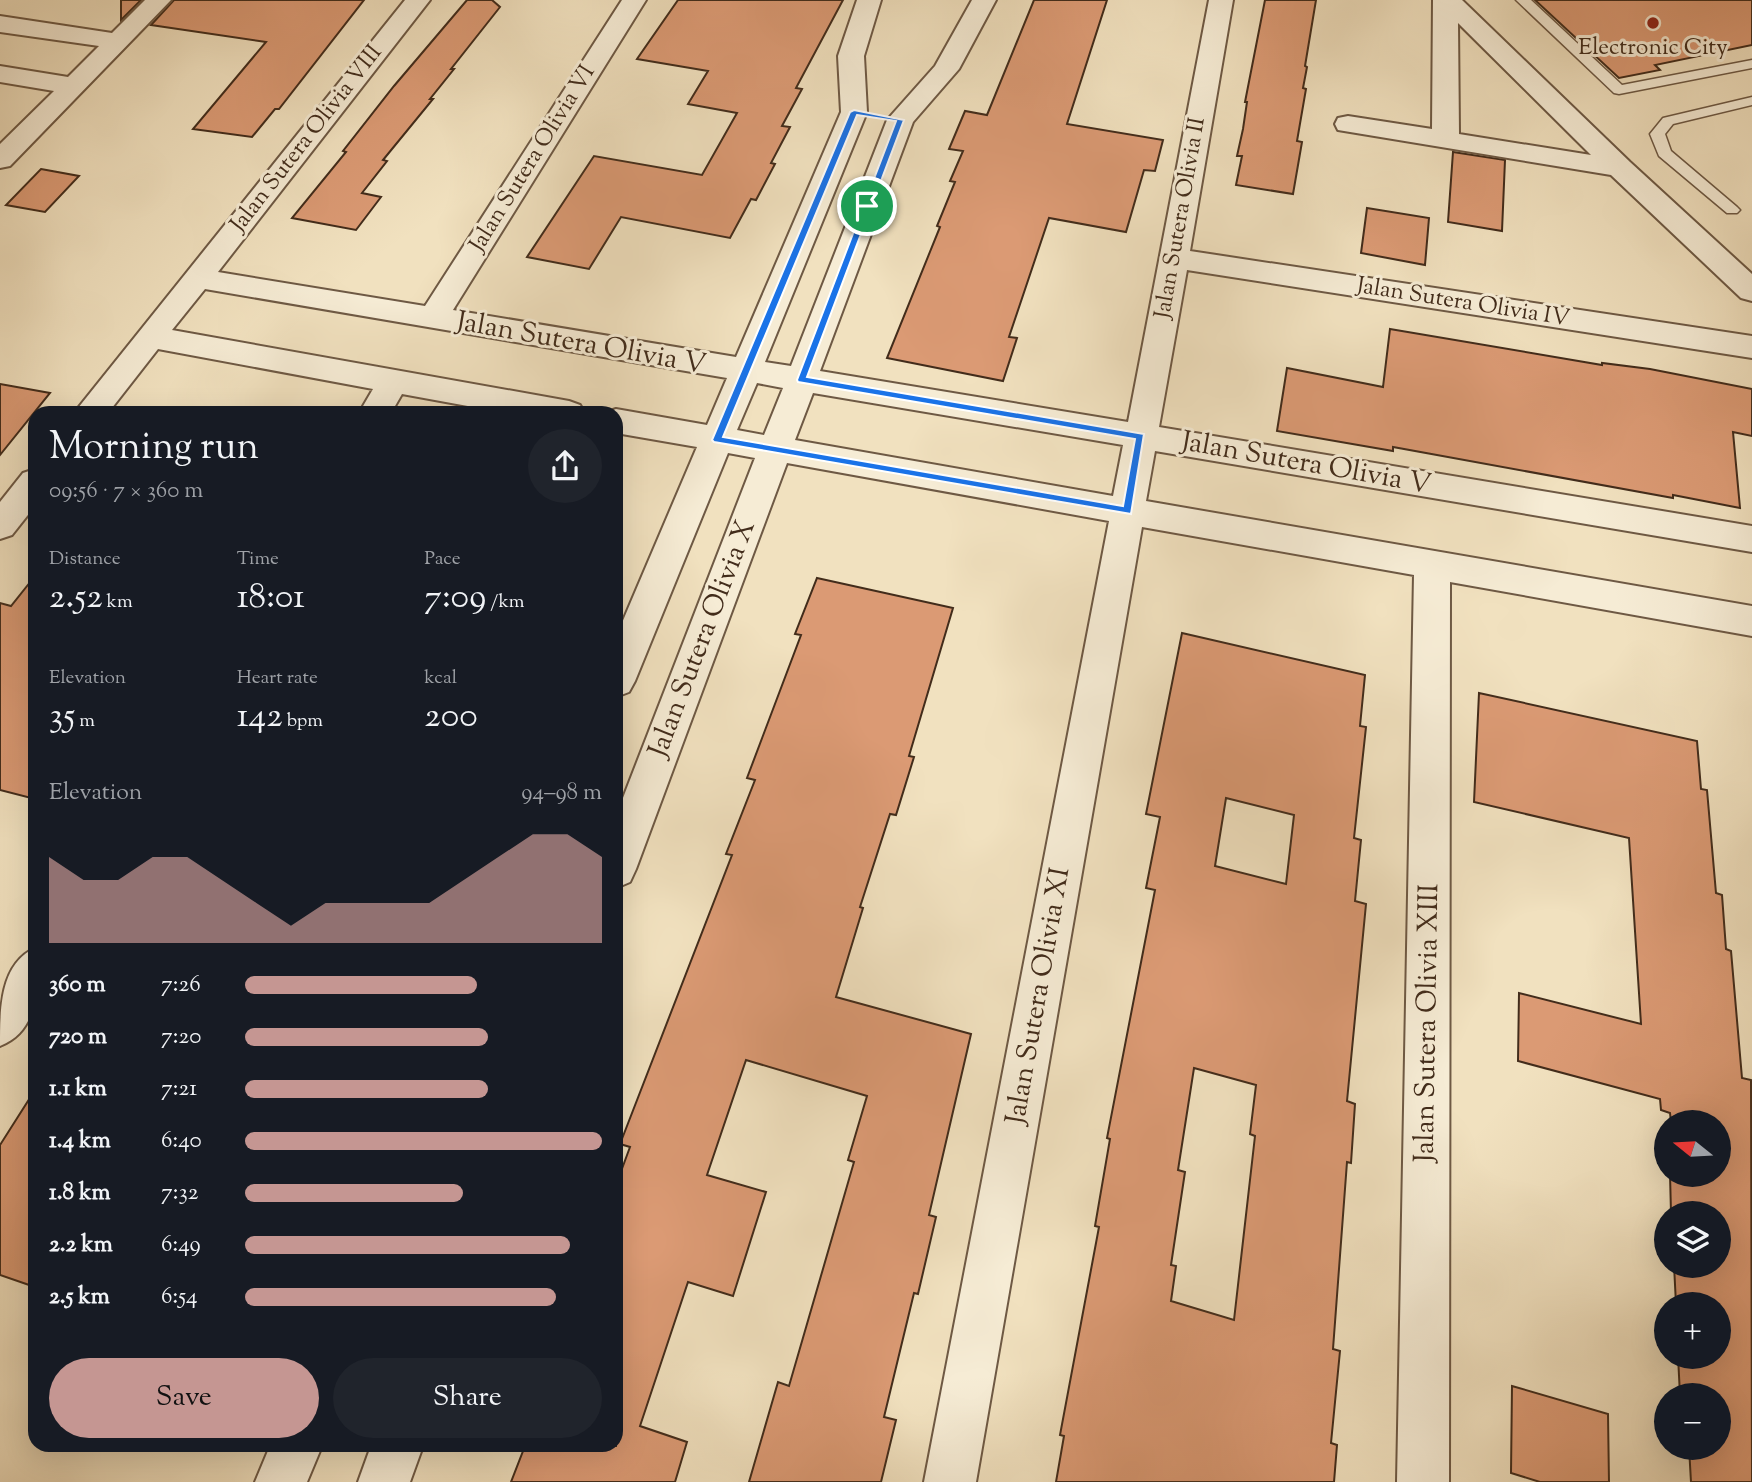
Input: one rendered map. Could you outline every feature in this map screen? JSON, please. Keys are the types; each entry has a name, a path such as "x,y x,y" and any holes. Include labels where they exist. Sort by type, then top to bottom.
{"street":[{"path":"0,160 159,0"},
{"name":"Jalan Sutera Olivia VIII","path":"96,406 418,0"},
{"name":"Jalan Sutera Olivia VI","path":"432,318 634,0"},
{"path":"623,664 854,112 851,57 869,0"},
{"path":"854,112 900,120 946,69 984,0"},
{"name":"Jalan Sutera Olivia II","path":"1128,511 1221,0"},
{"path":"1446,140 1447,0"},
{"path":"1447,0 1752,291"},
{"path":"0,24 118,41"},
{"path":"0,75 74,86"},
{"name":"Jalan Sutera Olivia X","path":"623,851 900,120"},
{"path":"1348,124 1620,167"},
{"name":"Jalan Sutera Olivia IV","path":"1174,258 1752,347"},
{"name":"Jalan Sutera Olivia V","path":"197,278 1752,539"},
{"path":"150,337 531,406"},
{"path":"379,406 394,381"},
{"path":"623,422 1752,621"},
{"path":"0,526 28,491"},
{"name":"Jalan Sutera Olivia XI","path":"950,1482 1128,511"},
{"name":"Jalan Sutera Olivia XIII","path":"1423,1482 1432,564"},
{"path":"0,1025 28,979"},
{"path":"281,1482 294,1452"},
{"path":"384,1482 395,1452"}],"lane":[{"path":"1523,0 1619,90 1752,64"},
{"path":"1732,210 1664,153 1657,135 1668,121 1752,101"}],"building":[{"path":"121,0 141,0 121,20"},
{"path":"174,0 364,0 279,109 275,109 252,137 193,129 266,42 151,25"},
{"path":"467,0 492,0 500,7 451,69 454,69 430,99 433,99 383,160 387,161 362,193 381,197 356,230 292,218 346,152 343,151 394,86"},
{"path":"678,0 843,0 796,88 802,89 782,126 790,127 756,200 751,199 730,238 621,217 589,269 527,257 594,156 702,175 737,113 688,104 708,71 637,59"},
{"path":"1034,0 1107,0 1067,124 1163,140 1155,171 1144,170 1126,232 1049,218 1009,337 1017,338 1003,381 887,358 940,227 937,226 955,182 950,181 963,151 949,149 965,111 987,115"},
{"path":"1265,0 1316,0 1305,66 1303,88 1306,89 1297,141 1302,142 1293,194 1236,185 1242,156 1237,156 1245,102"},
{"name":"Electronic City","path":"1535,0 1752,0 1752,45 1655,65 1660,70 1619,78"},
{"path":"1453,152 1505,160 1502,231 1448,222"},
{"path":"41,169 79,176 45,212 6,205"},
{"path":"1367,208 1429,218 1425,265 1361,253"},
{"path":"1390,329 1602,365 1650,369 1752,389 1752,436 1733,432 1740,508 1393,447 1393,451 1277,431 1287,368 1383,387"},
{"path":"0,384 50,393 40,406 28,406 28,420 0,455"},
{"path":"817,578 953,608 909,756 914,757 896,815 890,814 860,907 863,908 836,997 971,1034 929,1215 936,1217 918,1294 914,1293 884,1417 896,1420 881,1482 749,1482 778,1382 789,1386 854,1162 848,1160 867,1096 746,1060 707,1175 766,1192 733,1296 688,1282 640,1426 687,1442 675,1482 511,1482 523,1452 623,1452 623,1166 630,1147 623,1145 623,1136 732,855 726,854 755,780 747,778 801,635 795,634"},
{"path":"28,585 28,797 0,790 0,603 11,606"},
{"path":"1182,633 1365,675 1360,726 1366,727 1354,838 1361,840 1355,901 1366,904 1347,1101 1355,1104 1351,1163 1347,1162 1333,1349 1340,1351 1331,1443 1337,1445 1334,1482 1056,1482 1064,1436 1060,1435 1099,1227 1095,1226 1110,1139 1107,1138 1155,890 1146,888 1160,817 1146,814","holes":["1226,798 1294,815 1286,884 1215,866","1194,1068 1256,1085 1250,1134 1255,1136 1234,1320 1171,1301 1176,1266 1171,1265 1185,1172 1178,1170"]},
{"path":"1479,693 1697,741 1701,789 1707,790 1716,893 1722,895 1726,949 1731,951 1742,1078 1751,1080 1752,1482 1691,1482 1690,1460 1731,1460 1731,1383 1679,1383 1679,1369 1731,1369 1731,1292 1675,1292 1675,1278 1731,1278 1731,1201 1671,1201 1670,1187 1731,1187 1731,1110 1661,1110 1660,1099 1518,1061 1519,993 1641,1024 1629,838 1474,802"},
{"path":"28,1101 28,1285 0,1275 0,1145"},
{"path":"1512,1386 1608,1414 1609,1482 1540,1482 1511,1473"}],"place":[{"name":"Electronic City","path":"1653,23"}],"route":[{"path":"854,112 900,120 867,206 801,380 1141,437 1128,511 717,440 854,112"}]}
